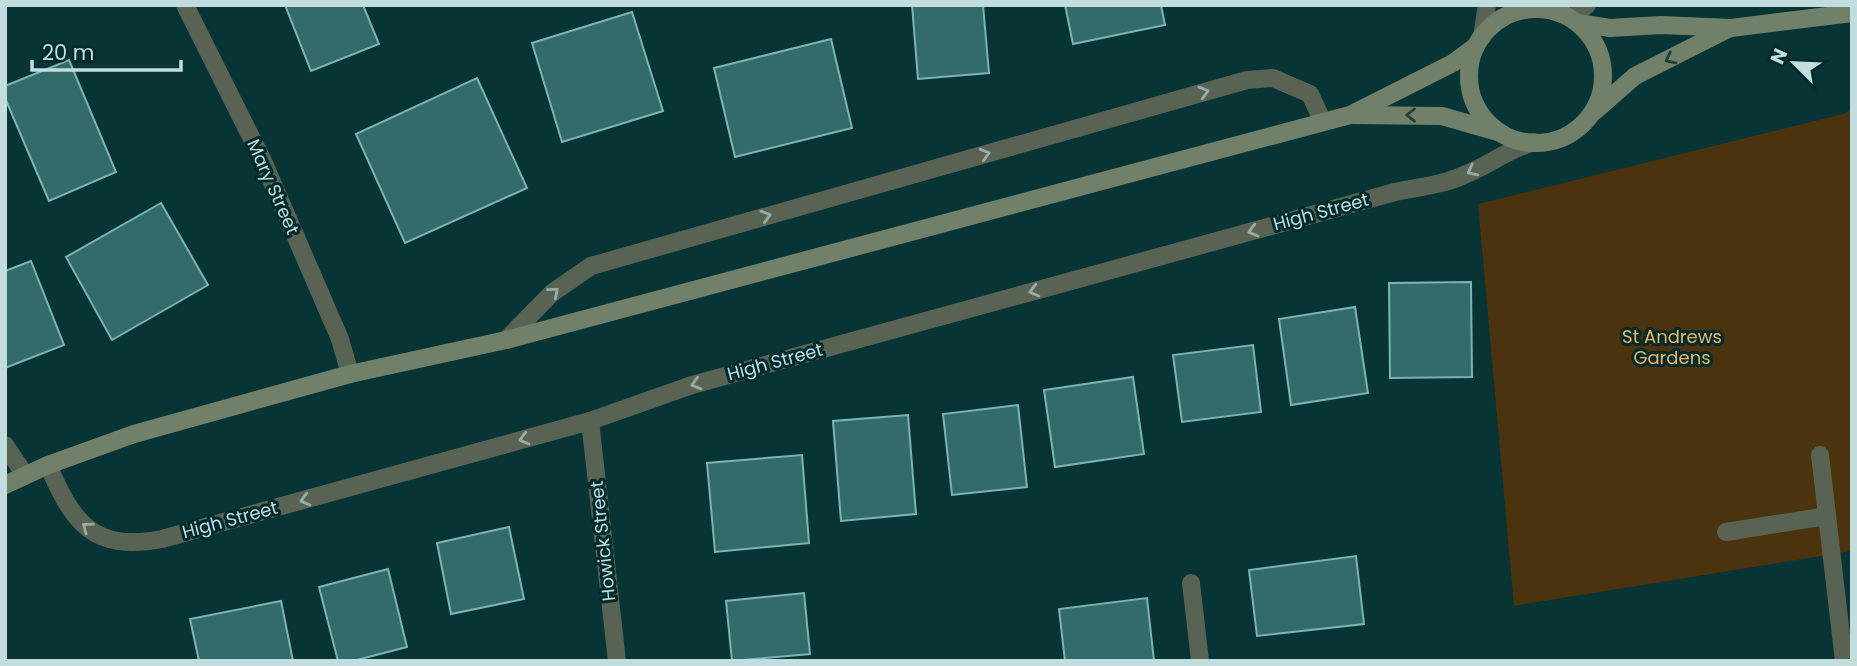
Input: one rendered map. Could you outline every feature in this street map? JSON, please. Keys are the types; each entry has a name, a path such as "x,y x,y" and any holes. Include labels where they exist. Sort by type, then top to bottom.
{"main road":[{"path":"5,485 48,465 134,434 350,374 506,340 1350,115 1452,63 1479,41 1496,22 1523,10 1543,9 1610,28 1661,25 1731,28 1852,13"},
{"path":"1567,15 1597,48 1602,69 1601,90 1587,118"},
{"path":"1350,115 1442,116 1511,138 1534,142 1558,139 1578,127 1635,76 1731,28"},
{"path":"1479,41 1470,67 1473,99 1485,118 1501,133"}],"street":[{"name":"Mary Street","path":"185,5 263,161 340,339 350,374"},
{"path":"1479,41 1487,5"},
{"path":"1567,15 1587,5"},
{"path":"506,340 552,293 590,266 1247,80 1273,78 1310,94 1323,122"},
{"name":"High Street","path":"48,465 62,498 80,523 109,540 136,544 162,539 590,421 692,385 1395,192 1448,182 1481,167 1506,151 1534,142"},
{"name":"Howick Street","path":"590,421 617,661"},
{"path":"5,445 25,475"},
{"path":"1820,455 1844,661"},
{"path":"1726,532 1827,516"},
{"path":"1191,583 1200,661"}],"green space":[{"name":"St Andrews Gardens","path":"1852,109 1852,551 1514,606 1478,204 1843,114"}],"building":[{"path":"285,5 363,5 379,44 311,71"},
{"path":"912,5 983,5 989,73 918,79"},
{"path":"1065,5 1161,5 1165,25 1073,44"},
{"path":"632,12 663,111 562,142 532,43"},
{"path":"831,39 852,128 735,157 714,68"},
{"path":"69,60 116,172 49,201 5,98 5,86"},
{"path":"477,78 527,188 405,243 356,134"},
{"path":"161,203 208,285 112,340 66,257"},
{"path":"31,261 64,345 5,368 5,271"},
{"path":"1471,282 1472,377 1390,378 1389,283"},
{"path":"1355,307 1368,393 1291,405 1279,319"},
{"path":"1253,345 1261,412 1182,422 1173,355"},
{"path":"1133,377 1144,454 1055,467 1044,390"},
{"path":"1018,405 1027,487 952,495 943,414"},
{"path":"908,415 916,514 841,521 833,421"},
{"path":"802,455 809,543 715,552 707,463"},
{"path":"509,527 524,599 451,614 437,543"},
{"path":"1356,556 1364,624 1257,636 1249,570"},
{"path":"388,569 407,647 353,661 338,661 319,587"},
{"path":"804,593 810,654 732,661 726,601"},
{"path":"1147,598 1154,661 1065,661 1059,609"},
{"path":"281,601 293,661 199,661 190,619"}]}
